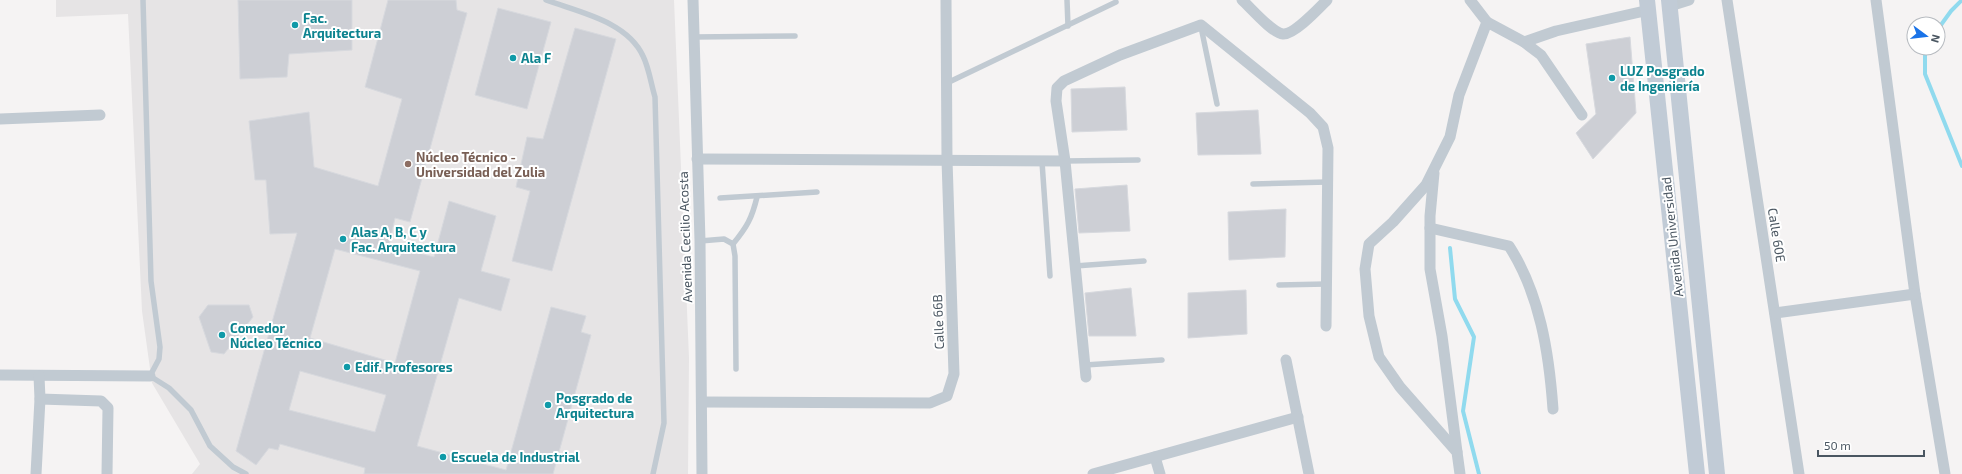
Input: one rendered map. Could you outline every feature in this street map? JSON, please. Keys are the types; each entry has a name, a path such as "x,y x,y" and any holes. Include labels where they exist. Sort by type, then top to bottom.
{"street":[{"name":"Avenida Cecilio Acosta","path":"693,0 700,241 703,402 702,474"},
{"name":"Calle 66B","path":"703,402 930,403 947,396 954,374 947,160 946,0"},
{"path":"1242,0 1274,30 1283,34 1292,32 1328,0"},
{"path":"1470,0 1487,22 1524,42 1542,55 1582,115"},
{"path":"1670,3 1689,0"},
{"name":"Calle 60E","path":"1726,0 1799,474"},
{"path":"1876,0 1915,294 1945,474"},
{"name":"Avenida Universidad","path":"1670,3 1717,474"},
{"path":"1524,42 1648,5"},
{"name":"Avenida Universidad","path":"1648,5 1697,474"},
{"path":"1457,452 1400,387 1379,357 1369,316 1365,269 1369,244 1393,222 1426,185 1450,137 1459,95 1487,22"},
{"path":"1086,378 1065,161 1056,101 1058,88 1064,81 1120,55 1201,25 1310,113 1323,127 1328,148 1326,326"},
{"path":"0,119 100,115"},
{"path":"697,159 1065,161"},
{"path":"1435,166 1430,228 1430,269 1442,336 1460,474"},
{"path":"1430,228 1509,246 1521,264 1535,301 1550,364 1553,409"},
{"path":"1775,313 1915,294"},
{"path":"1286,360 1309,474"},
{"path":"0,375 150,376"},
{"path":"36,474 40,399 39,376"},
{"path":"40,399 101,401 108,408 107,474"},
{"path":"1093,474 1298,417"},
{"path":"1156,457 1160,474"}],"lane":[{"path":"143,0 151,282 160,347 159,359 150,376 169,388 191,410 210,446 234,467 246,474"},
{"path":"546,0 612,24 630,38 643,55 655,97 664,424 653,474"},
{"path":"1067,0 1068,26"},
{"path":"946,83 1116,2"},
{"path":"1201,25 1217,104"},
{"path":"694,37 795,36"},
{"path":"1065,161 1138,160"},
{"path":"1042,162 1050,276"},
{"path":"1253,184 1327,182"},
{"path":"720,198 757,197 817,192"},
{"path":"736,369 735,256 733,244 746,228 752,215 757,197"},
{"path":"700,241 724,239 733,244"},
{"path":"1074,266 1144,262"},
{"path":"1279,285 1326,284"},
{"path":"1085,365 1162,360"}],"shaded area":[{"name":"Núcleo Técnico - Universidad del Zulia","path":"56,0 674,0 689,358 688,474 192,474 200,464 152,383 142,311 128,14 56,17"}],"building":[{"name":"Fac. Arquitectura","path":"238,0 352,0 352,50 289,54 287,77 240,79"},
{"name":"Alas A, B, C y Fac. Arquitectura","path":"388,0 456,0 457,10 467,13 410,222 395,218 389,245 434,257 449,201 496,216 481,271 510,279 501,311 459,298 417,446 506,470 551,307 586,316 581,332 591,335 553,474 364,474 365,468 280,444 278,450 269,448 256,465 236,451 297,233 270,234 266,180 255,180 249,121 309,112 314,167 378,186 402,99 365,87","holes":["335,249 420,271 395,363 310,338","300,371 386,395 375,432 289,410"]},
{"name":"Ala F","path":"498,8 551,22 527,109 475,95"},
{"path":"575,28 616,39 552,271 512,261 530,191 516,187 527,137 543,139"},
{"name":"LUZ Posgrado de Ingeniería","path":"1630,37 1636,113 1593,159 1576,133 1596,114 1586,44"},
{"path":"1125,87 1127,130 1072,132 1071,89"},
{"path":"1258,110 1261,154 1198,155 1196,113"},
{"path":"1127,185 1130,231 1079,233 1075,189"},
{"path":"1286,209 1285,257 1229,260 1228,212"},
{"path":"1131,288 1136,336 1089,336 1085,293"},
{"path":"1246,290 1247,334 1188,338 1188,293"},
{"name":"Comedor Núcleo Técnico","path":"208,305 249,305 253,317 224,354 211,352 199,317"}],"waterway":[{"path":"1946,18 1962,0"},
{"path":"1925,56 1925,74 1962,166"},
{"path":"1450,248 1455,299 1474,337 1463,411 1479,474"}],"place":[{"name":"Fac. Arquitectura","path":"295,25"},
{"name":"Ala F","path":"513,58"},
{"name":"LUZ Posgrado de Ingeniería","path":"1612,78"},
{"name":"Núcleo Técnico - Universidad del Zulia","path":"408,164"},
{"name":"Alas A, B, C y Fac. Arquitectura","path":"343,239"},
{"name":"Comedor Núcleo Técnico","path":"222,335"},
{"name":"Edif. Profesores","path":"347,367"},
{"name":"Posgrado de Arquitectura","path":"548,405"},
{"name":"Escuela de Industrial","path":"443,457"}]}
